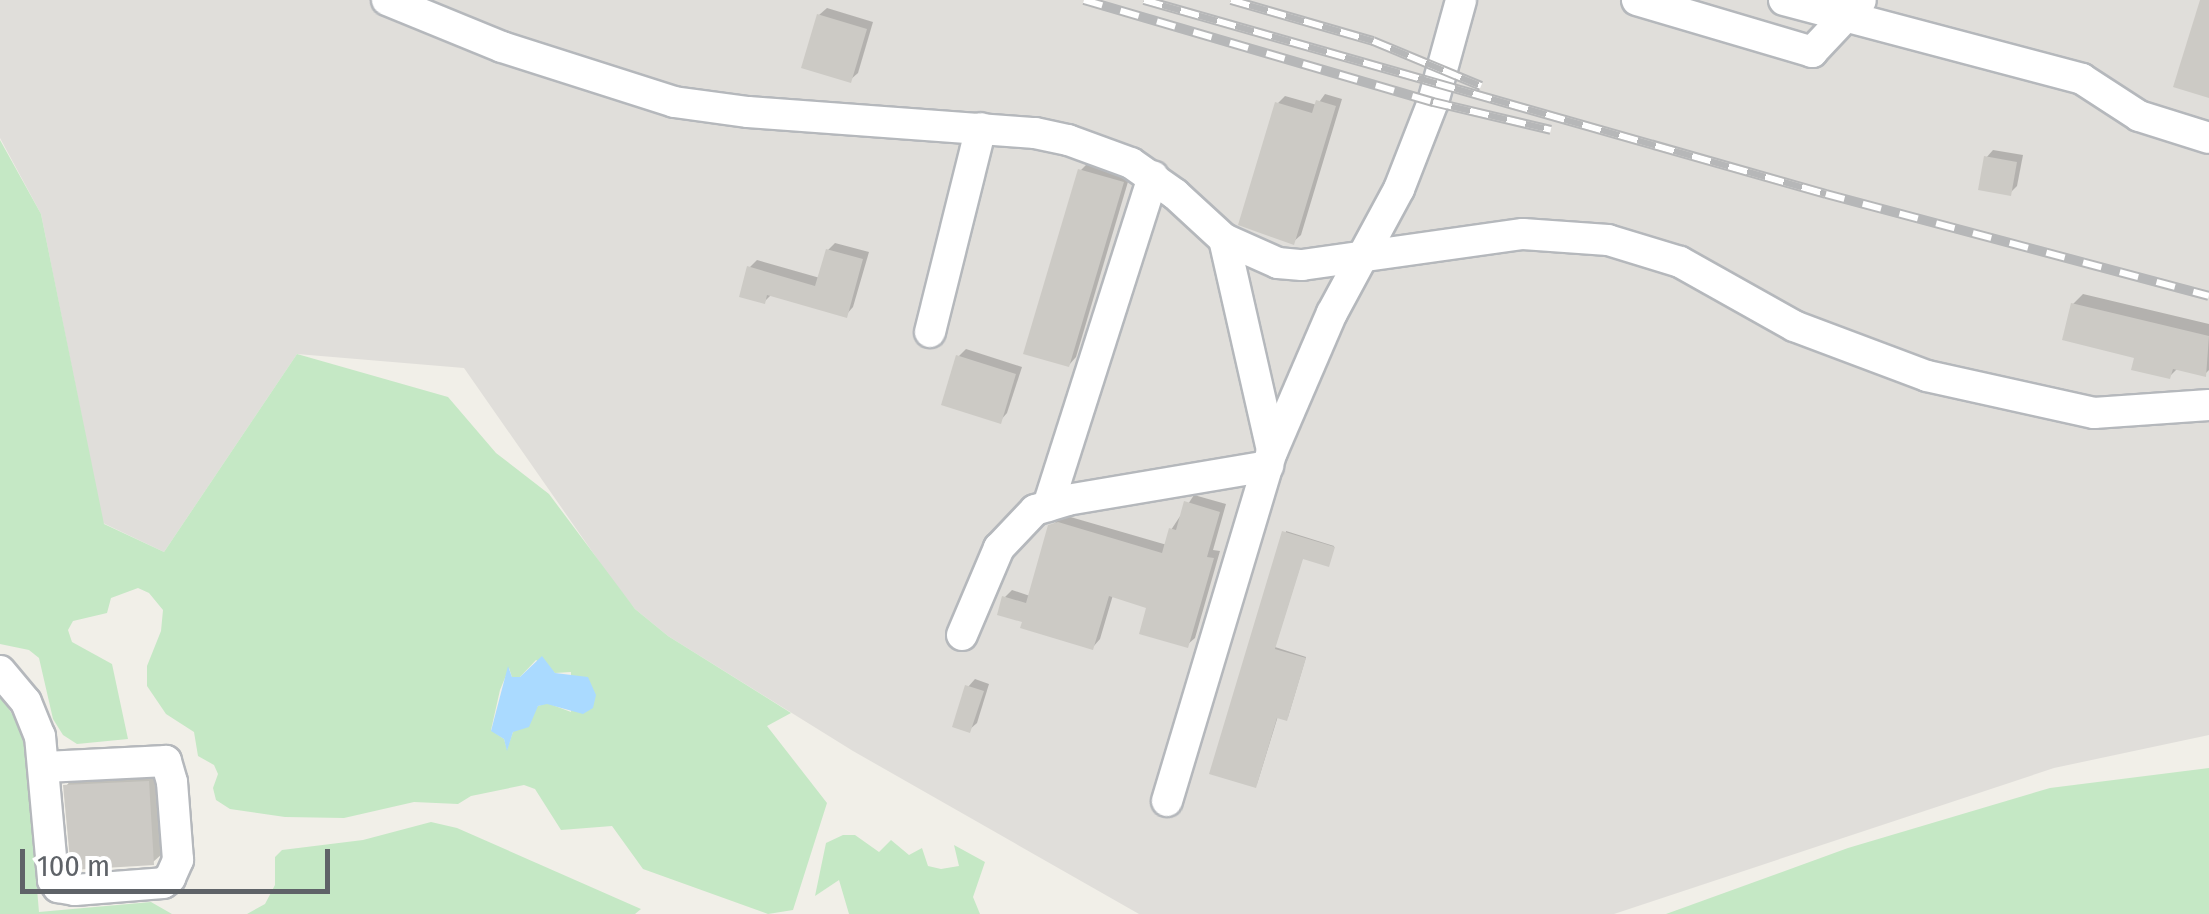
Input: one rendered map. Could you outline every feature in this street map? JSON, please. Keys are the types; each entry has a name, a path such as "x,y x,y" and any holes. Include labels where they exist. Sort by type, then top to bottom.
{"lane":[{"path":"387,0 502,47 674,102 748,112 981,128 1068,140 1131,163 1153,176 1224,239 1278,264 1361,258 1523,234 1608,240 1680,262 1794,326 1927,376 2094,413 2209,405"},
{"path":"1166,801 1270,459 1324,329 1399,188 1452,44 1460,0"},
{"path":"1637,0 1812,52 1853,9"},
{"path":"1784,0 1853,9 2082,79 2139,116 2209,138"},
{"path":"930,332 981,128"},
{"path":"1048,506 1153,176"},
{"path":"1224,239 1270,459"},
{"path":"962,634 1000,548 1020,522 1048,506 1270,459"},
{"path":"0,672 26,702 40,736 53,880 58,887 145,885 170,878 178,860 172,782 166,762 44,766"}],"shaded area":[{"path":"0,0 2209,0 2209,735 2054,768 1614,914 1139,914 853,751 668,636 635,609 612,580 464,368 297,354 164,552 103,523 41,214 0,138"}],"green space":[{"path":"0,140 41,214 104,524 164,552 297,354 448,397 496,453 549,494 635,609 668,636 791,713 767,726 827,803 793,910 768,914 643,869 612,826 561,830 535,789 524,785 471,796 458,804 414,802 344,818 285,817 230,809 216,800 213,788 218,774 214,765 198,756 194,732 166,714 147,686 147,666 161,631 163,610 149,593 138,588 111,598 107,613 73,621 68,630 72,642 112,664 128,739 77,744 63,735 53,719 39,658 29,650 0,644","holes":["536,660 555,673 571,672 571,712 547,703 538,706 513,732 507,749 504,739 491,730 509,668 512,677 520,677"]},
{"path":"0,695 19,725 25,749 39,912 151,902 172,914 0,914"},
{"path":"2209,768 2209,914 1666,914 1848,848 2050,788"},
{"path":"431,822 457,828 641,909 635,914 247,914 265,904 275,885 275,857 282,850 363,840"},
{"path":"843,835 855,835 879,852 891,840 909,855 922,848 928,866 941,869 959,866 954,845 985,862 973,897 980,914 849,914 839,880 815,896 826,843"}],"water":[{"path":"542,656 555,673 588,677 596,695 593,708 583,714 547,704 538,706 529,727 513,732 507,751 504,739 491,731 508,666 512,677 520,677"}],"building":[{"path":"2200,0 2209,0 2209,98 2173,87"},
{"path":"817,14 867,29 851,83 801,68"},
{"path":"1316,100 1336,106 1294,245 1238,225 1275,102 1312,113"},
{"path":"1984,156 2017,162 2011,196 1978,190"},
{"path":"1078,169 1124,182 1069,367 1023,354"},
{"path":"826,249 863,259 847,318 767,295 765,304 739,297 747,266 815,286"},
{"path":"2071,303 2209,336 2206,377 2173,369 2170,379 2131,370 2134,358 2062,340"},
{"path":"956,355 1016,374 1001,424 941,405"},
{"path":"1184,501 1220,512 1207,557 1214,558 1188,648 1139,634 1146,608 1109,596 1093,650 1020,628 1022,622 997,615 1002,596 1026,603 1048,525 1058,522 1162,553 1169,528 1176,530"},
{"path":"1282,531 1335,547 1329,567 1303,559 1275,649 1306,658 1287,721 1277,718 1256,788 1209,774"},
{"path":"965,685 984,691 970,733 952,727"},
{"path":"149,781 154,865 71,870 63,785"}],"railway":[{"path":"1084,0 1433,102 1551,130"},
{"path":"1144,0 1826,194 2209,296"},
{"path":"1231,0 1373,41 1481,86"}]}
